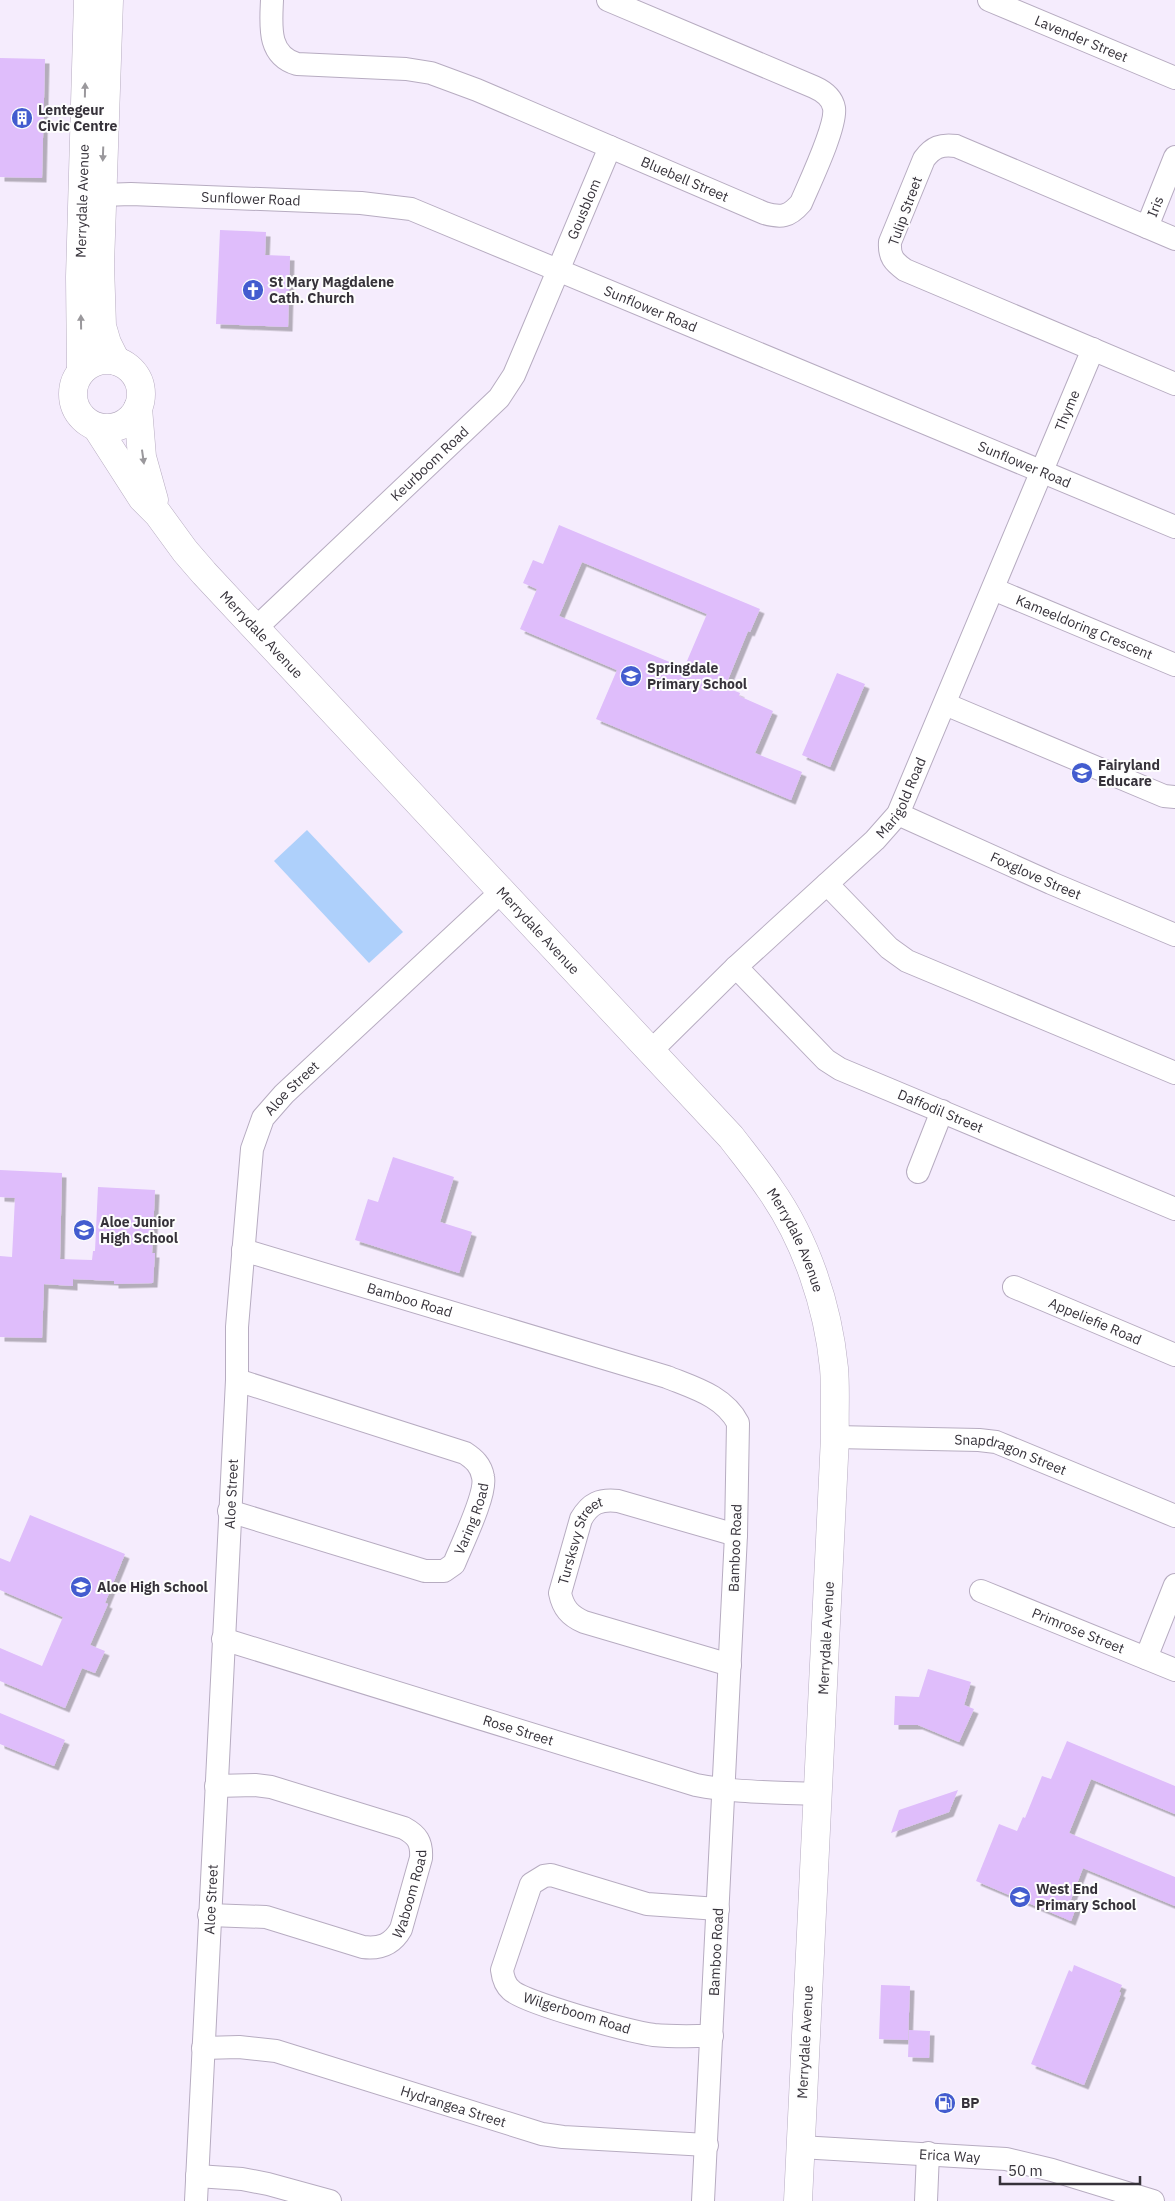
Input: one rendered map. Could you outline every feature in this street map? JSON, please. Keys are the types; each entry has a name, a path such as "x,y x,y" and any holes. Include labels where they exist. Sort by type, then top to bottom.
{"street":[{"name":"Merrydale Avenue","path":"81,371 80,268 88,0"},
{"name":"Merrydale Avenue","path":"109,0 102,195 102,326 107,343 116,361"},
{"name":"Bluebell Street","path":"272,0 270,33 278,51 290,62 297,64 384,67 431,73 477,90 764,213 779,217 787,216 801,203 831,128 834,110 832,102 828,97 814,86 608,0"},
{"name":"Lavender Street","path":"989,0 1175,78"},
{"name":"Tulip Street","path":"1175,239 956,146 936,147 929,152 890,242 893,261 905,270 1175,384"},
{"name":"Gousblom","path":"558,269 610,147"},
{"name":"Iris","path":"1147,227 1175,157"},
{"name":"Sunflower Road","path":"102,195 131,194 361,203 411,209 1175,527"},
{"name":"Keurboom Road","path":"256,628 500,398 517,367 558,269"},
{"name":"Thyme","path":"1042,471 1093,349"},
{"path":"97,361 116,361 125,365 138,379 141,389 138,408 133,417 124,424 114,428 97,428 85,421 74,406 72,388 81,371 97,361"},
{"name":"Merrydale Avenue","path":"138,408 145,473 158,514"},
{"name":"Merrydale Avenue","path":"97,428 142,498 158,514 185,551 731,1137 771,1190 800,1243 821,1299 830,1343 834,1369 835,1437 798,2201"},
{"name":"Marigold Road","path":"651,1051 736,967 875,840 898,814 1042,471"},
{"name":"Kameeldoring Crescent","path":"993,588 1175,665"},
{"path":"945,704 1164,796 1175,797"},
{"name":"Foxglove Street","path":"898,814 1051,883 1175,935"},
{"path":"827,884 889,948 907,961 1175,1073"},
{"name":"Aloe Street","path":"196,2201 237,1380 237,1327 250,1158 255,1135 263,1118 284,1094 502,891"},
{"name":"Daffodil Street","path":"736,967 826,1060 840,1069 1175,1209"},
{"path":"918,1172 942,1111"},
{"name":"Bamboo Road","path":"243,1250 667,1377 706,1393 722,1402 732,1412 738,1423 736,1535 703,2201"},
{"name":"Appeliefie Road","path":"1014,1287 1175,1355"},
{"name":"Varing Road","path":"229,1511 424,1571 444,1571 454,1564 482,1492 484,1479 475,1460 465,1453 237,1380"},
{"name":"Snapdragon Street","path":"835,1437 996,1442 1175,1516"},
{"name":"Tursksvy Street","path":"730,1665 584,1622 568,1613 562,1603 560,1593 581,1519 586,1509 604,1499 618,1501 736,1535"},
{"path":"1146,1658 1175,1585"},
{"name":"Primrose Street","path":"981,1591 1175,1670"},
{"name":"Rose Street","path":"223,1640 696,1785 724,1790 817,1794"},
{"name":"Waboom Road","path":"209,1915 266,1917 363,1947 375,1948 386,1946 396,1938 401,1929 421,1858 422,1848 419,1840 404,1828 272,1787 255,1785 216,1786"},
{"name":"Wilgerboom Road","path":"712,2036 653,2034 543,2004 511,1991 503,1978 502,1970 532,1884 544,1876 552,1875 647,1904 718,1908"},
{"name":"Hydrangea Street","path":"203,2048 239,2047 276,2051 542,2134 563,2137 707,2145"},
{"name":"Erica Way","path":"800,2147 1006,2159 1052,2170 1153,2201"},
{"path":"926,2201 928,2153"},
{"path":"197,2176 242,2179 330,2201"}],"water":[{"path":"307,830 403,932 369,963 274,861"}],"building":[{"name":"Lentegeur Civic Centre","path":"0,58 45,59 42,178 0,177"},
{"name":"St Mary Magdalene Cath. Church","path":"220,230 266,232 265,255 290,256 288,327 216,324"},
{"path":"559,525 760,609 750,632 748,631 725,687 740,693 739,696 773,711 755,753 802,772 791,800 596,719 617,670 520,629 537,589 523,583 533,560 543,564","holes":["582,562 707,614 684,668 559,616"]},
{"path":"837,673 865,684 830,767 802,755"},
{"path":"393,1157 454,1177 440,1222 472,1232 459,1273 355,1240 368,1199 378,1202"},
{"path":"0,1170 62,1173 60,1259 92,1260 93,1251 95,1251 98,1187 155,1190 152,1253 155,1253 153,1283 114,1284 114,1281 73,1279 73,1286 44,1284 42,1338 0,1337 0,1256 12,1257 15,1198 0,1197"},
{"path":"30,1515 125,1554 105,1603 108,1604 90,1645 105,1651 95,1673 82,1668 65,1708 0,1681 0,1648 42,1666 63,1617 0,1590 0,1558 10,1562"},
{"path":"928,1669 971,1682 964,1705 974,1709 959,1742 918,1725 894,1725 895,1696 919,1697"},
{"path":"0,1713 65,1740 54,1766 0,1744"},
{"path":"1067,1741 1175,1786 1175,1814 1091,1779 1069,1833 1175,1877 1175,1906 1083,1868 1070,1902 1077,1905 1071,1921 976,1881 999,1824 1017,1831 1023,1817 1025,1818 1042,1776 1051,1779"},
{"path":"958,1790 949,1812 891,1833 899,1810"},
{"path":"1074,1965 1122,1985 1119,1992 1121,1993 1084,2085 1031,2064 1069,1970 1072,1972"},
{"path":"881,1985 910,1986 908,2040 879,2039"},
{"path":"909,2030 930,2031 929,2058 908,2057"}],"place":[{"name":"Lentegeur Civic Centre","path":"22,118"},
{"name":"St Mary Magdalene Cath. Church","path":"253,290"},
{"name":"Springdale Primary School","path":"631,676"},
{"name":"Fairyland Educare","path":"1082,773"},
{"name":"Aloe Junior High School","path":"84,1230"},
{"name":"Aloe High School","path":"81,1587"},
{"name":"West End Primary School","path":"1020,1897"},
{"name":"BP","path":"945,2103"}]}
